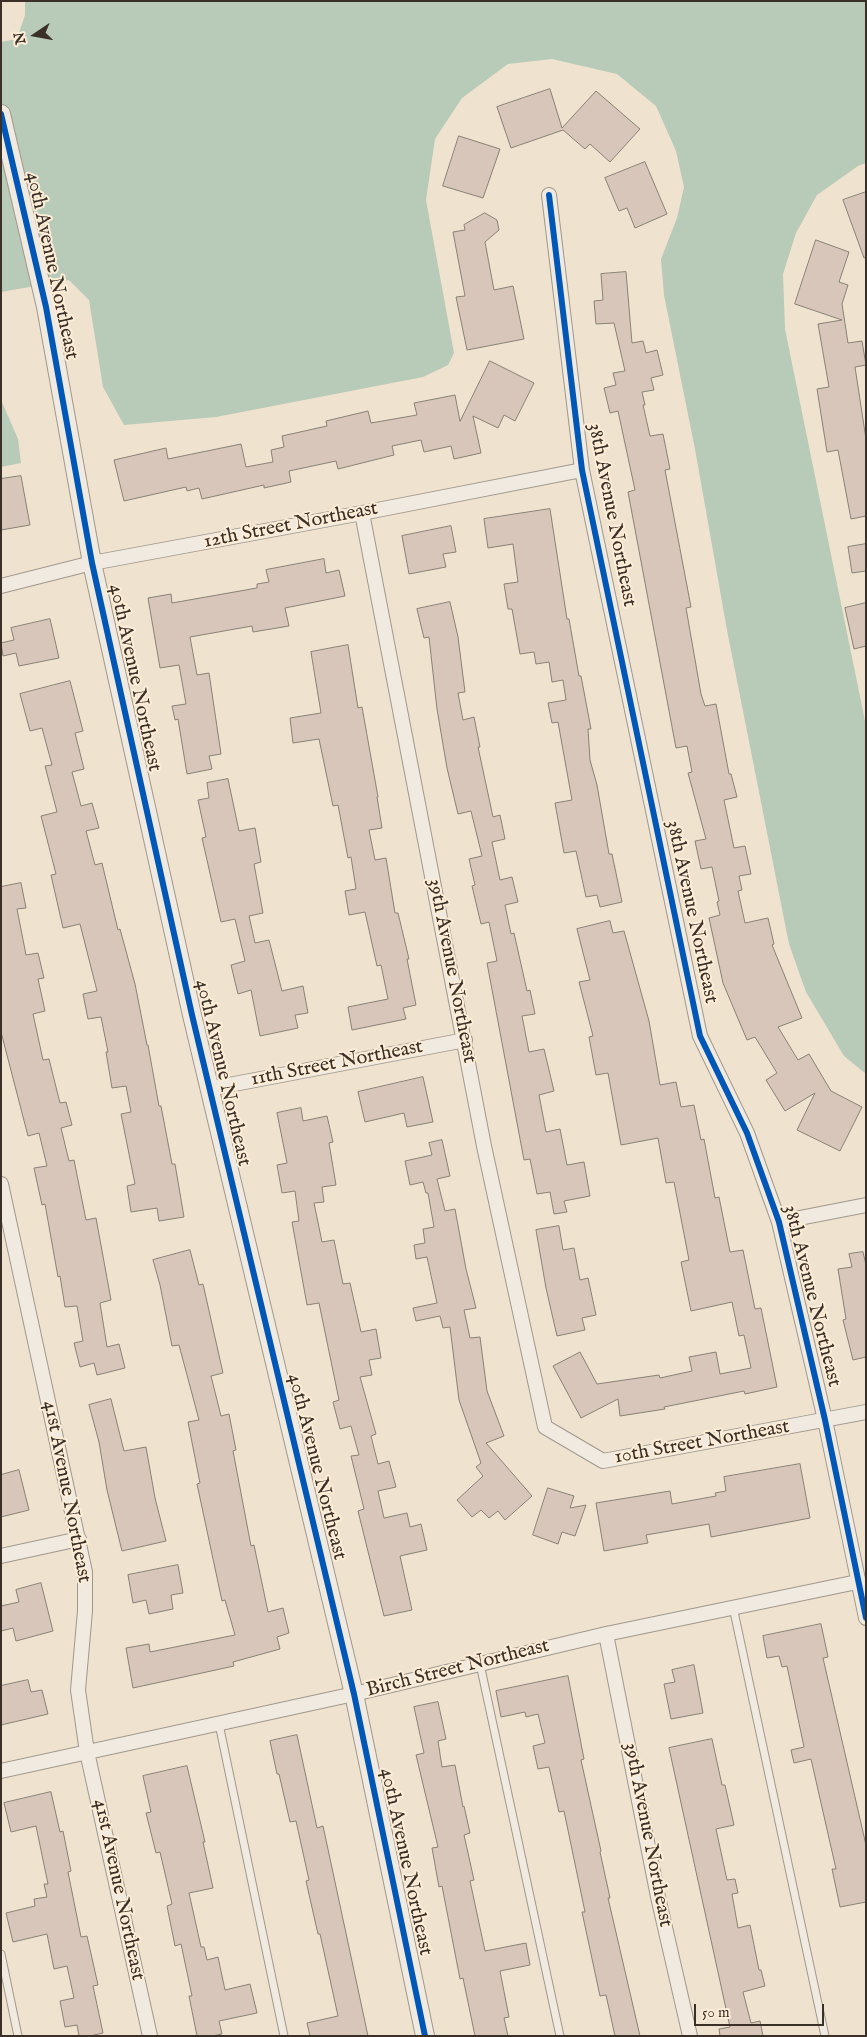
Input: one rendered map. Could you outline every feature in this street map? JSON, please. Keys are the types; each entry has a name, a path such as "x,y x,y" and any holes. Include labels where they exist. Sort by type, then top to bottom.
{"street":[{"name":"40th Avenue Northeast","path":"1,114 46,307 92,563 208,1089 354,1694 425,2036"},
{"name":"38th Avenue Northeast","path":"549,195 582,470 700,1036 747,1132 779,1222 825,1420 857,1582 866,1618"},
{"name":"12th Street Northeast","path":"1,586 92,563 582,470"},
{"name":"39th Avenue Northeast","path":"362,513 484,1146 545,1427"},
{"name":"11th Street Northeast","path":"208,1089 465,1040"},
{"name":"41st Avenue Northeast","path":"1,1184 85,1572 85,1611 78,1690 88,1752 150,2036"},
{"path":"779,1222 866,1205"},
{"name":"10th Street Northeast","path":"545,1427 603,1461 866,1412"},
{"path":"1,1556 79,1539"},
{"name":"Birch Street Northeast","path":"1,1771 354,1694 606,1634 857,1582"},
{"name":"39th Avenue Northeast","path":"606,1634 658,1897 690,2036"}],"lane":[{"path":"733,1607 825,2036"},
{"path":"480,1664 560,2036"},
{"path":"218,1724 284,2036"},
{"path":"1,1954 18,2036"}],"shaded area":[{"path":"25,1 866,1 866,163 858,166 817,195 796,233 783,274 785,329 866,726 866,1074 844,1056 806,992 789,944 664,295 661,259 677,218 684,187 676,151 656,106 617,74 552,59 508,64 462,98 435,139 426,200 454,353 448,365 423,377 216,417 124,425 103,387 89,300 69,280 1,292 1,42 17,39 25,15"},
{"path":"1,400 18,439 21,463 1,467"}],"building":[{"path":"550,89 562,128 596,91 640,129 610,162 590,144 585,149 563,130 511,148 497,107"},
{"path":"459,136 500,149 483,198 443,186"},
{"path":"645,162 667,214 635,228 627,208 619,211 605,178"},
{"path":"866,192 866,257 864,258 843,200"},
{"path":"485,213 497,220 499,230 485,242 494,290 513,286 524,339 467,350 456,297 465,296 453,232 465,230 464,225"},
{"path":"816,240 849,252 839,282 848,285 842,304 848,343 862,341 866,365 855,367 866,439 866,516 851,519 838,450 827,452 817,389 829,387 818,324 842,320 795,304"},
{"path":"626,272 632,343 643,341 646,353 657,350 663,375 651,378 654,390 642,392 645,405 643,405 650,436 663,434 670,469 665,470 691,607 686,608 701,694 705,706 716,704 729,774 731,774 737,797 724,800 734,848 745,846 751,874 739,876 742,890 738,891 745,923 768,918 774,944 772,945 802,1018 778,1027 798,1060 809,1054 831,1091 862,1107 840,1151 797,1130 815,1093 785,1111 766,1080 777,1073 755,1037 747,1040 723,983 709,918 720,915 717,902 719,901 712,867 701,869 695,841 706,839 688,773 692,772 687,746 676,748 628,492 635,490 618,411 610,413 604,388 616,385 613,373 625,371 614,323 596,324 594,301 603,300 601,274"},
{"path":"490,361 534,383 515,421 504,415 498,428 473,416 481,453 454,459 451,446 424,452 421,440 392,446 394,455 338,469 336,461 289,471 291,482 264,488 264,485 202,499 199,488 187,491 186,487 124,501 114,460 166,448 168,459 241,444 246,467 273,462 271,450 284,447 282,436 327,426 326,421 368,411 371,423 417,415 414,403 455,395 460,421"},
{"path":"21,476 30,525 1,530 1,479"},
{"path":"550,509 567,619 569,619 591,729 588,729 590,760 597,785 609,854 612,854 622,902 600,907 597,895 586,897 576,851 564,853 555,803 572,800 558,722 552,723 548,703 566,700 563,680 552,682 549,662 536,664 534,652 520,654 512,609 508,609 504,584 518,582 513,544 488,548 484,519"},
{"path":"451,526 456,552 443,554 446,567 409,574 402,536"},
{"path":"866,544 866,571 852,573 848,547"},
{"path":"324,559 326,573 339,570 345,596 285,608 289,626 253,632 252,626 190,637 197,675 209,673 221,754 209,756 212,769 187,774 178,719 175,720 172,706 186,704 179,665 160,668 148,598 171,594 172,603 257,588 257,584 269,582 266,570"},
{"path":"450,602 458,637 465,692 458,693 463,720 474,717 480,747 478,747 493,817 500,815 505,839 492,842 500,880 512,877 518,902 505,905 511,934 514,933 527,991 530,990 535,1014 522,1016 529,1052 544,1049 554,1091 539,1095 546,1132 560,1129 567,1165 584,1162 590,1196 564,1201 567,1212 554,1214 550,1192 537,1194 530,1159 524,1160 487,963 497,961 489,922 481,924 472,886 475,885 469,859 482,856 471,811 458,814 447,768 437,709 429,637 424,638 417,609"},
{"path":"866,603 866,646 854,649 845,608"},
{"path":"50,619 59,658 19,666 16,653 3,656 1,643 14,640 11,628"},
{"path":"348,645 358,708 362,707 382,828 369,830 375,860 386,858 395,913 398,913 409,959 407,959 416,1005 403,1008 406,1019 352,1030 348,1007 388,999 381,965 377,966 365,912 349,915 345,891 356,889 351,857 348,858 338,805 333,806 319,739 293,743 290,718 321,713 311,652"},
{"path":"70,681 83,731 75,733 84,769 72,772 81,806 92,803 99,828 86,831 95,865 102,863 118,930 120,929 135,984 159,1106 161,1106 172,1164 175,1164 184,1217 159,1221 157,1208 131,1212 127,1186 135,1184 121,1114 131,1112 126,1086 112,1088 106,1052 108,1052 101,1017 88,1019 83,994 97,991 80,924 63,928 51,875 56,874 41,816 57,812 45,766 52,765 42,728 30,731 20,694"},
{"path":"228,779 239,831 255,828 261,862 254,864 263,913 249,916 255,943 269,940 282,991 303,986 308,1013 295,1015 298,1028 260,1036 251,990 238,994 231,965 245,961 235,919 221,922 202,838 206,837 198,800 209,798 207,783"},
{"path":"21,883 26,908 17,909 26,955 38,953 44,978 38,979 45,1011 33,1014 43,1060 49,1059 60,1103 66,1102 72,1125 61,1128 69,1161 74,1160 86,1220 96,1218 111,1300 100,1303 107,1347 119,1344 125,1368 97,1375 94,1363 80,1367 74,1343 83,1341 77,1306 65,1307 45,1204 42,1205 34,1168 47,1166 39,1133 28,1136 1,1032 1,887"},
{"path":"610,921 613,933 624,931 649,1021 660,1085 676,1082 681,1107 694,1105 701,1140 704,1139 715,1198 719,1197 730,1252 743,1250 755,1309 761,1308 777,1387 745,1394 744,1391 664,1407 665,1409 620,1416 618,1399 581,1418 553,1366 580,1352 597,1384 659,1375 660,1378 692,1371 689,1357 716,1352 720,1374 751,1368 744,1335 739,1336 732,1302 691,1311 681,1262 689,1260 674,1182 666,1183 658,1138 621,1145 608,1073 596,1075 589,1037 593,1036 579,982 590,980 577,929"},
{"path":"423,1077 433,1122 407,1127 404,1113 365,1122 358,1092"},
{"path":"301,1108 303,1121 327,1116 333,1142 329,1143 336,1185 322,1187 324,1202 314,1203 322,1242 334,1240 343,1284 350,1283 361,1332 376,1329 381,1358 369,1360 372,1375 360,1377 376,1434 371,1436 378,1464 389,1461 396,1487 378,1491 384,1518 407,1513 410,1527 421,1524 427,1550 400,1556 412,1610 384,1616 358,1511 364,1509 351,1456 359,1455 351,1426 340,1429 333,1402 339,1400 319,1303 307,1305 292,1222 299,1221 295,1191 282,1193 277,1165 287,1163 277,1113"},
{"path":"442,1140 450,1176 437,1179 445,1211 455,1209 466,1269 476,1308 464,1310 470,1338 480,1337 487,1391 504,1436 486,1443 532,1496 505,1520 498,1511 489,1518 481,1510 472,1517 457,1500 483,1476 476,1467 481,1463 459,1400 450,1327 443,1328 440,1316 416,1321 413,1308 437,1303 427,1257 416,1259 414,1245 425,1243 423,1229 434,1227 428,1193 426,1193 423,1182 410,1185 405,1161 432,1155 429,1143"},
{"path":"559,1226 563,1250 574,1248 580,1280 588,1278 596,1315 582,1318 585,1330 557,1336 536,1230"},
{"path":"190,1250 199,1285 203,1284 223,1373 211,1376 221,1416 229,1414 236,1450 233,1451 251,1546 254,1545 268,1612 283,1608 289,1633 277,1637 280,1649 233,1662 234,1666 133,1688 126,1648 149,1644 150,1652 235,1635 225,1600 222,1601 197,1484 200,1483 188,1422 199,1420 179,1345 172,1346 153,1260"},
{"path":"863,1252 866,1265 866,1357 853,1360 843,1320 846,1319 838,1269 852,1267 849,1254"},
{"path":"111,1399 124,1451 146,1447 155,1498 166,1541 122,1551 107,1490 99,1442 89,1405"},
{"path":"800,1464 810,1518 711,1537 709,1524 646,1535 648,1543 604,1551 596,1503 670,1491 672,1504 716,1496 715,1493 726,1491 724,1477"},
{"path":"19,1470 29,1510 1,1517 1,1475"},
{"path":"548,1488 574,1496 570,1508 586,1505 575,1536 562,1532 558,1544 533,1535"},
{"path":"178,1565 183,1593 171,1595 173,1609 149,1614 146,1600 133,1603 128,1575"},
{"path":"41,1583 53,1631 16,1641 13,1628 1,1631 1,1606 19,1602 16,1590"},
{"path":"821,1624 828,1657 823,1658 866,1845 866,1902 840,1907 832,1869 836,1869 811,1759 794,1763 791,1750 804,1747 787,1666 782,1667 779,1656 767,1658 763,1636"},
{"path":"694,1665 703,1713 671,1719 664,1684 675,1682 672,1670"},
{"path":"568,1676 584,1759 581,1760 601,1851 610,1898 608,1898 640,2036 615,2036 606,1995 600,1996 582,1912 585,1912 564,1811 559,1812 549,1767 538,1769 533,1746 545,1743 538,1714 526,1717 525,1712 501,1717 496,1691"},
{"path":"28,1680 31,1692 42,1690 48,1714 1,1725 1,1686"},
{"path":"438,1702 446,1739 438,1741 442,1767 455,1765 470,1833 464,1835 474,1880 470,1881 485,1951 526,1943 530,1965 500,1971 509,2017 504,2018 508,2036 475,2036 463,1978 460,1979 442,1886 439,1887 432,1848 438,1847 416,1755 424,1753 414,1707"},
{"path":"297,1735 317,1828 323,1826 368,2036 310,2036 307,2023 338,2016 306,1881 309,1880 296,1821 290,1822 270,1741"},
{"path":"712,1739 722,1785 725,1785 734,1825 716,1829 727,1880 735,1879 738,1893 732,1894 738,1928 750,1925 759,1970 761,1970 765,1986 743,1992 751,2023 760,2021 763,2036 720,2036 719,2029 730,2027 669,1748"},
{"path":"187,1766 205,1842 203,1842 213,1888 189,1893 201,1947 204,1947 207,1960 218,1957 225,1990 250,1984 257,2013 219,2021 222,2034 212,2036 197,2036 189,1996 192,1996 181,1944 175,1946 167,1906 172,1904 160,1852 156,1853 146,1813 151,1812 143,1776"},
{"path":"51,1792 60,1832 63,1831 71,1871 68,1872 81,1937 87,1936 98,1985 93,1986 103,2033 90,2036 79,2036 77,2025 65,2027 60,2001 74,1998 67,1966 54,1969 47,1934 13,1942 6,1913 35,1906 34,1899 47,1897 44,1884 48,1884 36,1826 11,1832 4,1803"}],"cycle path":[{"path":"1,114 46,307 92,563 192,1015 354,1694 425,2036"},
{"path":"549,195 582,470 700,1036 747,1133 779,1222 825,1420 866,1618"}]}
